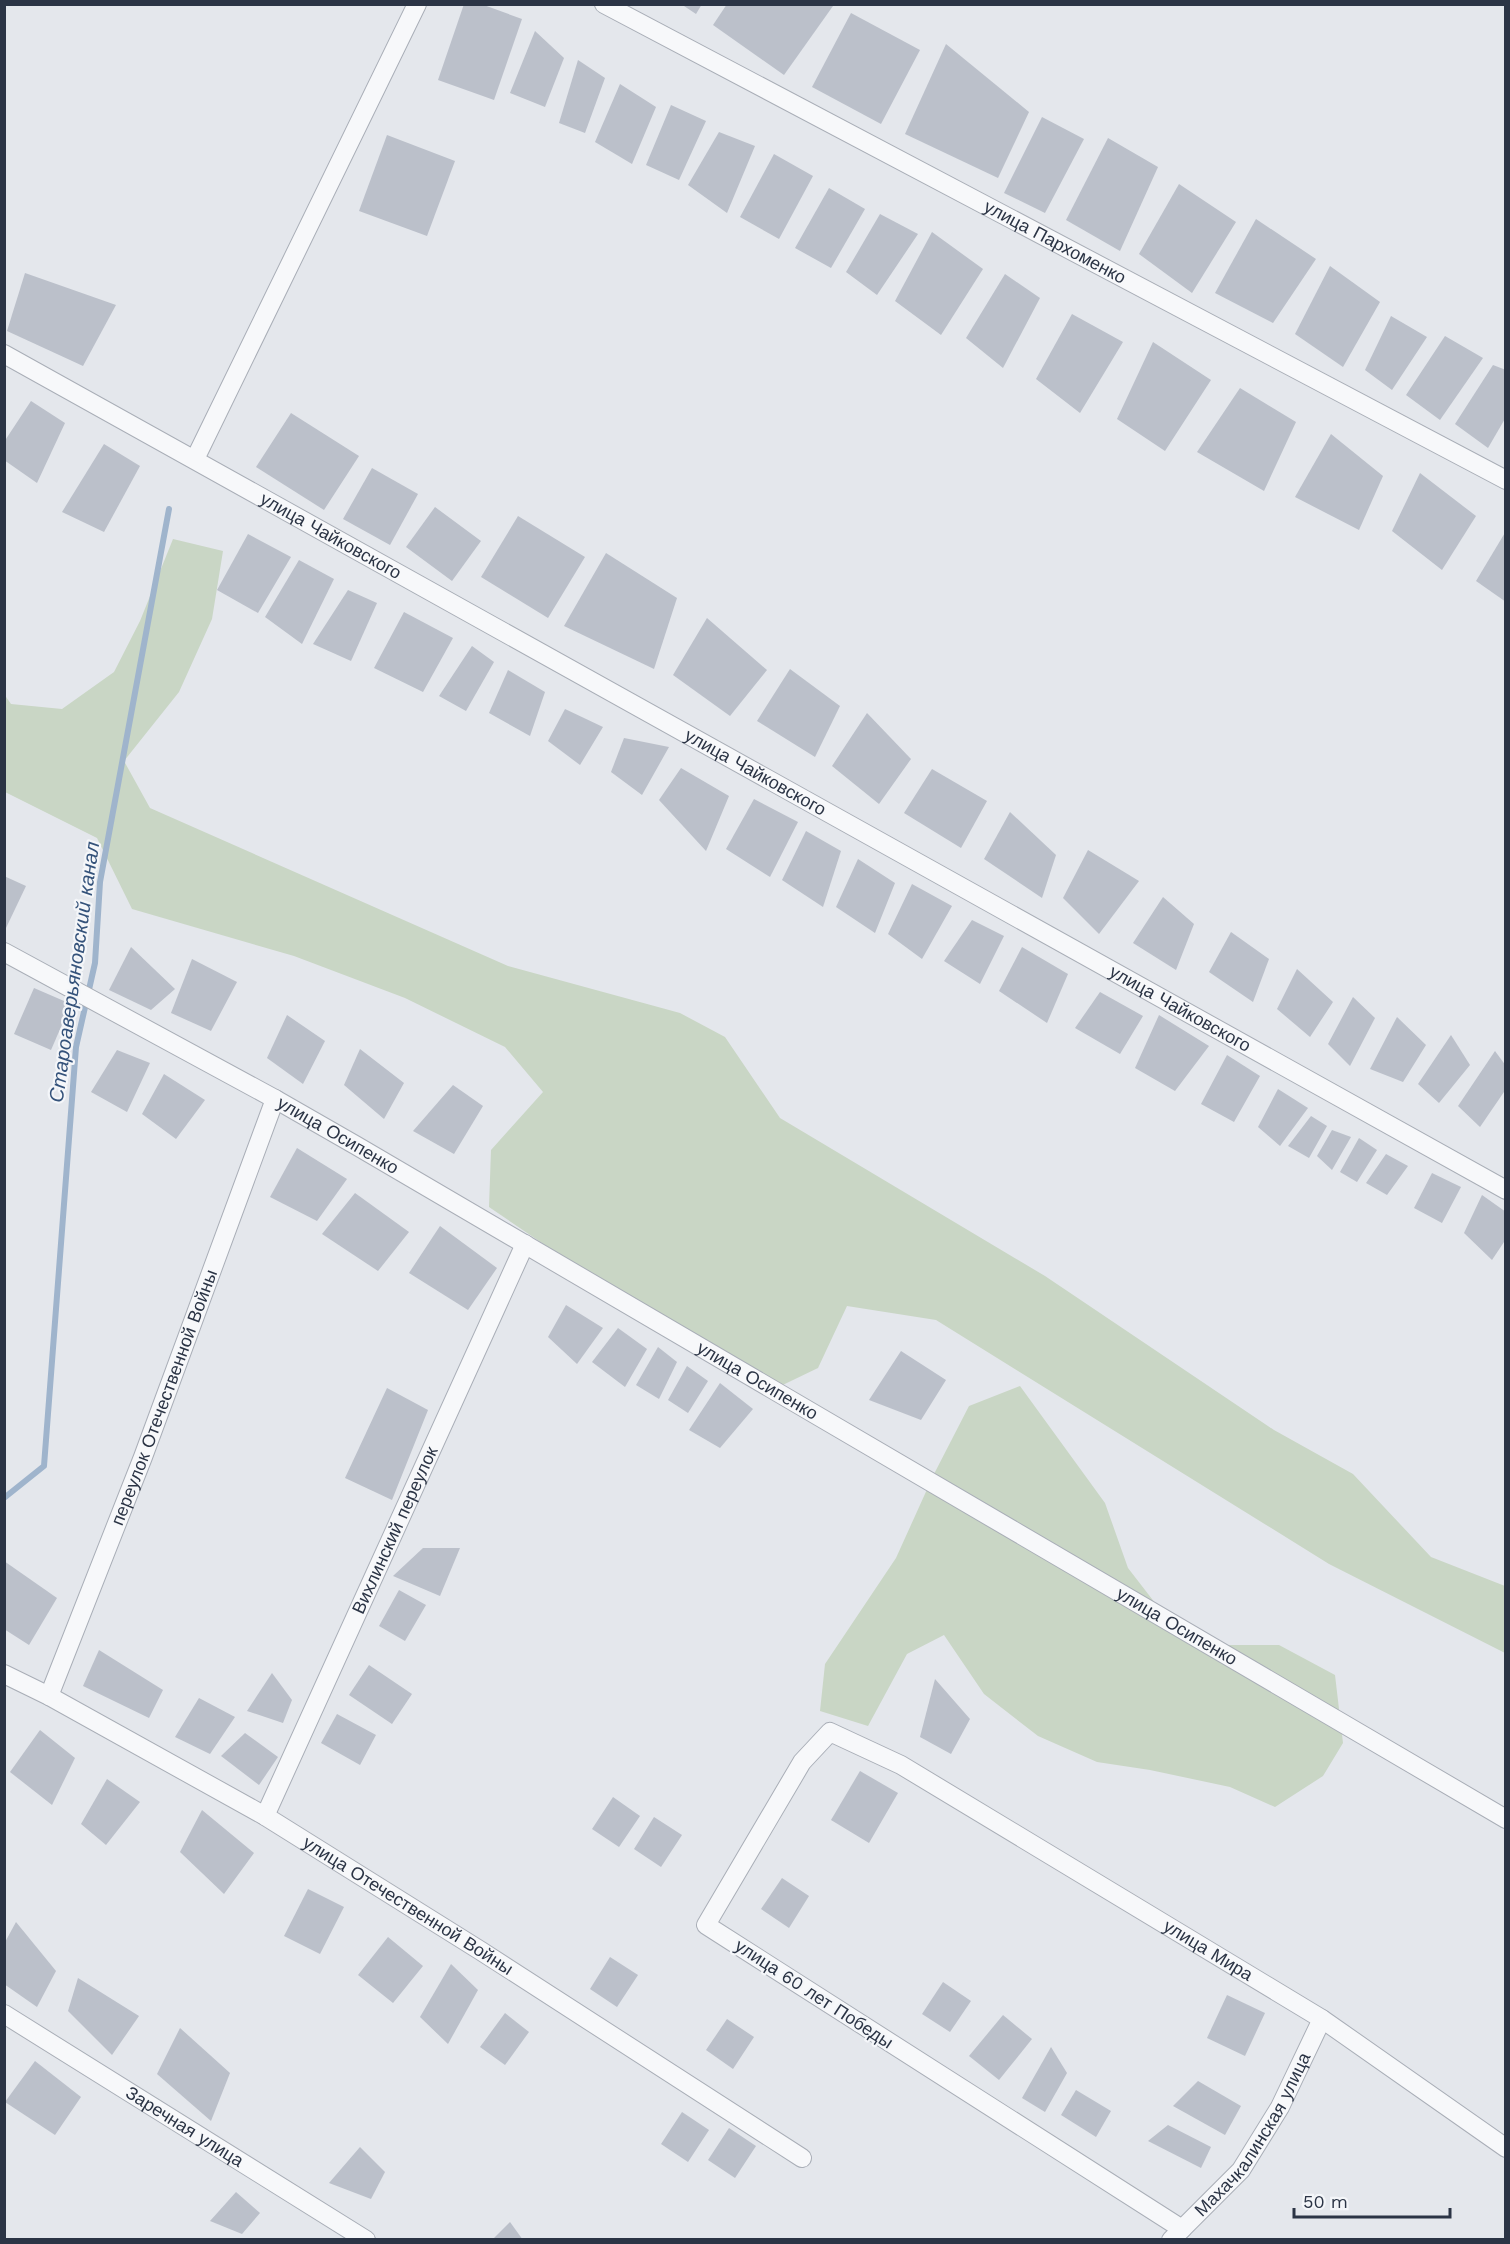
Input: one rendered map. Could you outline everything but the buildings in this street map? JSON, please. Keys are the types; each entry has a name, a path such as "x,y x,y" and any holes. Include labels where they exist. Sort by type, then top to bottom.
{"street":[{"path":"195,459 417,4"},
{"name":"улица Пархоменко","path":"604,4 1506,480"},
{"name":"улица Чайковского","path":"4,354 1506,1190"},
{"name":"улица Осипенко","path":"4,952 275,1099 1506,1819"},
{"name":"переулок Отечественной Войны","path":"49,1696 143,1457 275,1099"},
{"name":"Вихлинский переулок","path":"266,1816 525,1244"},
{"name":"улица Отечественной Войны","path":"7,1681 49,1696 266,1816 481,1951 802,2158"},
{"name":"улица 60 лет Победы","path":"901,1765 830,1732 802,1762 706,1925 1177,2234"},
{"name":"улица Мира","path":"901,1765 1322,2019 1506,2148"},
{"name":"Заречная улица","path":"4,2014 366,2240"},
{"name":"Махачкалинская улица","path":"1177,2234 1241,2170 1280,2107 1322,2019"}],"green space":[{"path":"173,539 223,551 212,619 179,692 124,761 150,808 508,966 680,1013 725,1037 780,1118 1045,1276 1274,1430 1353,1474 1431,1557 1505,1586 1505,1653 1329,1564 936,1320 847,1306 818,1368 764,1394 489,1207 491,1150 543,1092 505,1047 405,998 294,956 132,909 97,838 5,792 4,694 11,704 62,709 114,672 140,621"},
{"path":"1020,1386 1105,1503 1128,1568 1169,1621 1219,1645 1279,1645 1335,1675 1343,1743 1323,1776 1275,1807 1230,1787 1150,1770 1097,1762 1038,1736 984,1694 944,1635 907,1654 868,1726 820,1711 825,1664 896,1558 934,1474 969,1406"}],"waterway":[{"name":"Староаверьяновский канал","path":"4,1498 44,1466 76,1047 95,963 100,882 169,509"}]}
